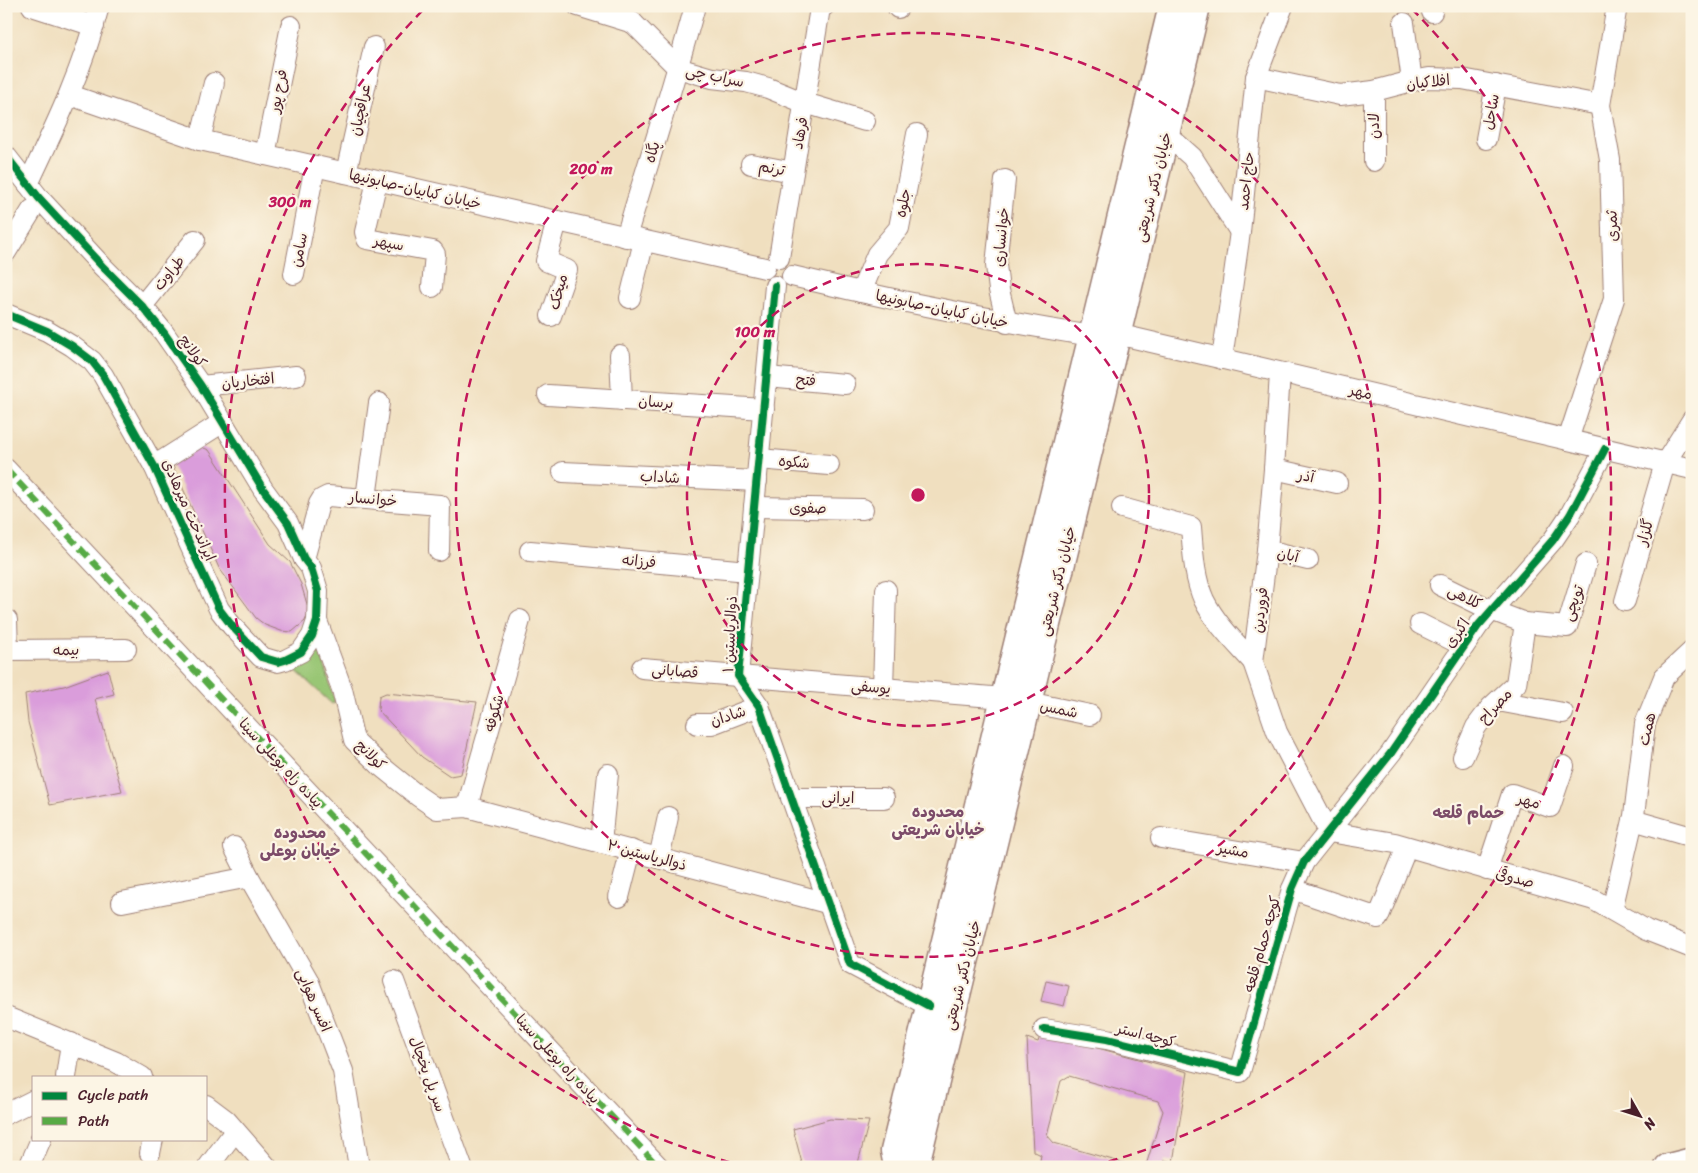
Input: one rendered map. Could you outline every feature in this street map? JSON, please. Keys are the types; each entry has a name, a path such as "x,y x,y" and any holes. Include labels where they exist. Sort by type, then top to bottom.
{"main road":[{"name":"خیابان دکتر شریعتی","path":"950,972 929,1006 906,1153 1105,335 1172,6"},
{"name":"خیابان دکتر شریعتی","path":"1105,335 1166,134 1197,6"},
{"path":"1668,1167 1692,1161"}],"street":[{"path":"32,6 94,26"},
{"path":"6,252 33,197 70,96 99,6"},
{"path":"578,6 633,23"},
{"name":"سراب چی","path":"618,6 678,68 712,78 746,82 768,88 805,103 865,120"},
{"name":"پگاه","path":"630,298 635,239 666,105 695,6"},
{"name":"حاج احمد","path":"1222,359 1240,232 1256,76 1283,6"},
{"name":"ثمری","path":"1568,440 1614,299 1610,160 1600,105 1617,6"},
{"name":"فرهاد","path":"772,263 793,172 822,7"},
{"path":"1404,23 1412,81"},
{"name":"فرح پور","path":"265,155 291,26"},
{"name":"عراقچیان","path":"346,174 374,47"},
{"name":"افلاکیان","path":"1256,76 1340,95 1374,91 1412,81 1444,78 1462,79 1600,105"},
{"path":"200,140 214,83"},
{"name":"ساحل","path":"1486,139 1496,85"},
{"name":"لادن","path":"1374,91 1374,161"},
{"name":"خیابان کبابیان-صابونیها","path":"70,96 200,140 635,239 772,263"},
{"name":"جلوه","path":"861,292 877,254 899,228 917,134"},
{"path":"1166,134 1192,157 1240,232"},
{"name":"کولانج","path":"6,156 33,197 142,306 164,333 201,386 253,474 288,523 304,559 311,568 318,591"},
{"name":"ترنم","path":"751,164 793,172"},
{"name":"سامن","path":"294,274 315,166"},
{"name":"خوانساری","path":"1005,180 996,265 999,290 1007,323"},
{"name":"سپهر","path":"377,181 365,238 433,251 436,254 432,287"},
{"name":"میخک","path":"551,316 568,270 546,261 556,221"},
{"name":"طراوت","path":"142,306 195,240"},
{"path":"772,263 764,275 767,281 784,281"},
{"name":"خیابان کبابیان-صابونیها","path":"784,281 861,292 1007,323 1105,335"},
{"name":"ذوالریاستین ۱","path":"784,281 767,376 738,676 759,706 850,964 929,1006"},
{"name":"ایراندخت میرهادی","path":"6,314 47,331 72,346 92,361 103,375 154,466 219,609 261,657 278,662 301,652 312,636 317,621 318,591"},
{"name":"مهر","path":"1105,335 1280,372 1692,469"},
{"path":"620,355 622,400"},
{"name":"فروردین","path":"1280,372 1267,550 1253,662 1277,732 1329,832"},
{"name":"افتخاریان","path":"201,386 296,376"},
{"name":"فتح","path":"767,376 845,384"},
{"name":"برسان","path":"548,395 764,409"},
{"path":"366,498 379,402"},
{"name":"گلزار","path":"1625,601 1665,463 1692,420"},
{"path":"154,466 223,422"},
{"name":"اکبری","path":"1329,832 1391,753 1478,626 1559,532 1605,449"},
{"name":"شکوه","path":"759,459 829,465"},
{"name":"پیاده راه بوعلی سینا","path":"6,469 659,1167"},
{"name":"آذر","path":"1274,469 1337,482"},
{"name":"شاداب","path":"563,472 757,481"},
{"name":"خوانسار","path":"304,559 319,504 322,498 328,496 440,505 439,551"},
{"name":"صفوی","path":"754,507 862,509"},
{"path":"1122,508 1191,527 1195,568 1204,600 1221,626 1253,662"},
{"name":"آبان","path":"1267,550 1308,560"},
{"name":"فرزانه","path":"530,551 748,571"},
{"name":"توپچی","path":"1491,610 1525,623 1568,627 1586,564"},
{"name":"کلاهی","path":"1440,585 1491,610"},
{"path":"883,688 886,590"},
{"path":"7,620 7,650"},
{"name":"شکوفه","path":"467,807 520,620"},
{"name":"کولانج","path":"317,621 342,689 354,740 382,767 437,809 467,807"},
{"name":"مصراح","path":"1462,757 1476,727 1498,701 1516,684 1525,623"},
{"path":"1420,624 1464,646"},
{"name":"بیمه","path":"7,650 126,649"},
{"name":"همت","path":"1612,910 1633,820 1645,724 1664,677 1692,652"},
{"name":"قصابانی","path":"642,668 738,676"},
{"name":"یوسفی","path":"738,676 1016,700"},
{"name":"شمس","path":"1016,700 1090,715"},
{"path":"1498,701 1563,713"},
{"name":"شادان","path":"697,724 712,724 759,706"},
{"name":"مهر","path":"1487,870 1512,794 1550,807 1564,766"},
{"path":"601,843 608,774"},
{"name":"ایرانی","path":"791,798 884,798"},
{"name":"ذوالریاستین ۲","path":"467,807 827,903"},
{"path":"659,858 668,817"},
{"path":"1633,820 1692,837"},
{"name":"صدوقی","path":"1329,832 1395,843 1594,900 1646,930 1692,948"},
{"name":"کوچه حمام قلعه","path":"1240,1072 1292,889 1304,862 1329,832"},
{"name":"مشیر","path":"1161,838 1304,862"},
{"name":"افسر هوایی","path":"234,847 308,980 343,1071 359,1167"},
{"path":"1292,889 1378,918 1407,847"},
{"path":"620,896 631,850"},
{"path":"122,902 249,877"},
{"name":"سر پل یخچال","path":"394,981 462,1167"},
{"path":"6,1017 116,1062 140,1076"},
{"name":"کوچه استر","path":"1044,1029 1107,1039 1240,1072"},
{"path":"66,1076 71,1044"},
{"path":"6,1114 32,1101"},
{"path":"208,1107 226,1120 267,1167"},
{"path":"208,1167 235,1130"},
{"path":"29,1167 41,1140"}],"green space":[{"path":"320,649 335,702 332,704 292,667 305,661"}],"building":[{"path":"196,445 209,450 270,544 290,562 301,584 309,611 305,621 292,632 281,631 265,625 256,618 219,568 171,462"},
{"path":"108,670 114,694 95,699 122,791 50,805 28,722 25,694 64,686"},
{"path":"386,693 477,702 461,774 450,776 422,757 378,710 379,696"},
{"path":"1046,981 1069,986 1064,1006 1041,1001"},
{"path":"1041,1033 1188,1072 1173,1162 1165,1160 1164,1167 1140,1167 1147,1162 1163,1111 1158,1101 1069,1076 1061,1081 1047,1135 1054,1143 1137,1167 1039,1166 1041,1155 1033,1151 1027,1038 1038,1042"},
{"path":"830,1119 869,1121 857,1167 803,1167 793,1129"}],"marked path":[{"path":"6,469 659,1167"}],"cycle path":[{"path":"6,156 39,198 142,306 164,333 201,386 263,489 288,523 304,559 311,568 318,591 317,621 312,636 301,652 278,662 261,657 232,626 219,609 154,466 103,375 92,361 72,346 47,331 6,314"},
{"path":"775,286 738,676 759,706 850,964 929,1006"},
{"path":"1044,1029 1107,1039 1240,1072 1292,889 1304,862 1391,753 1478,626 1553,540 1570,515 1605,449"}],"district":[{"name":"حمام قلعه","path":"1468,812"},
{"name":"محدوده خیابان شریعتی","path":"938,820"},
{"name":"محدوده خیابان بوعلی","path":"300,841"}]}
